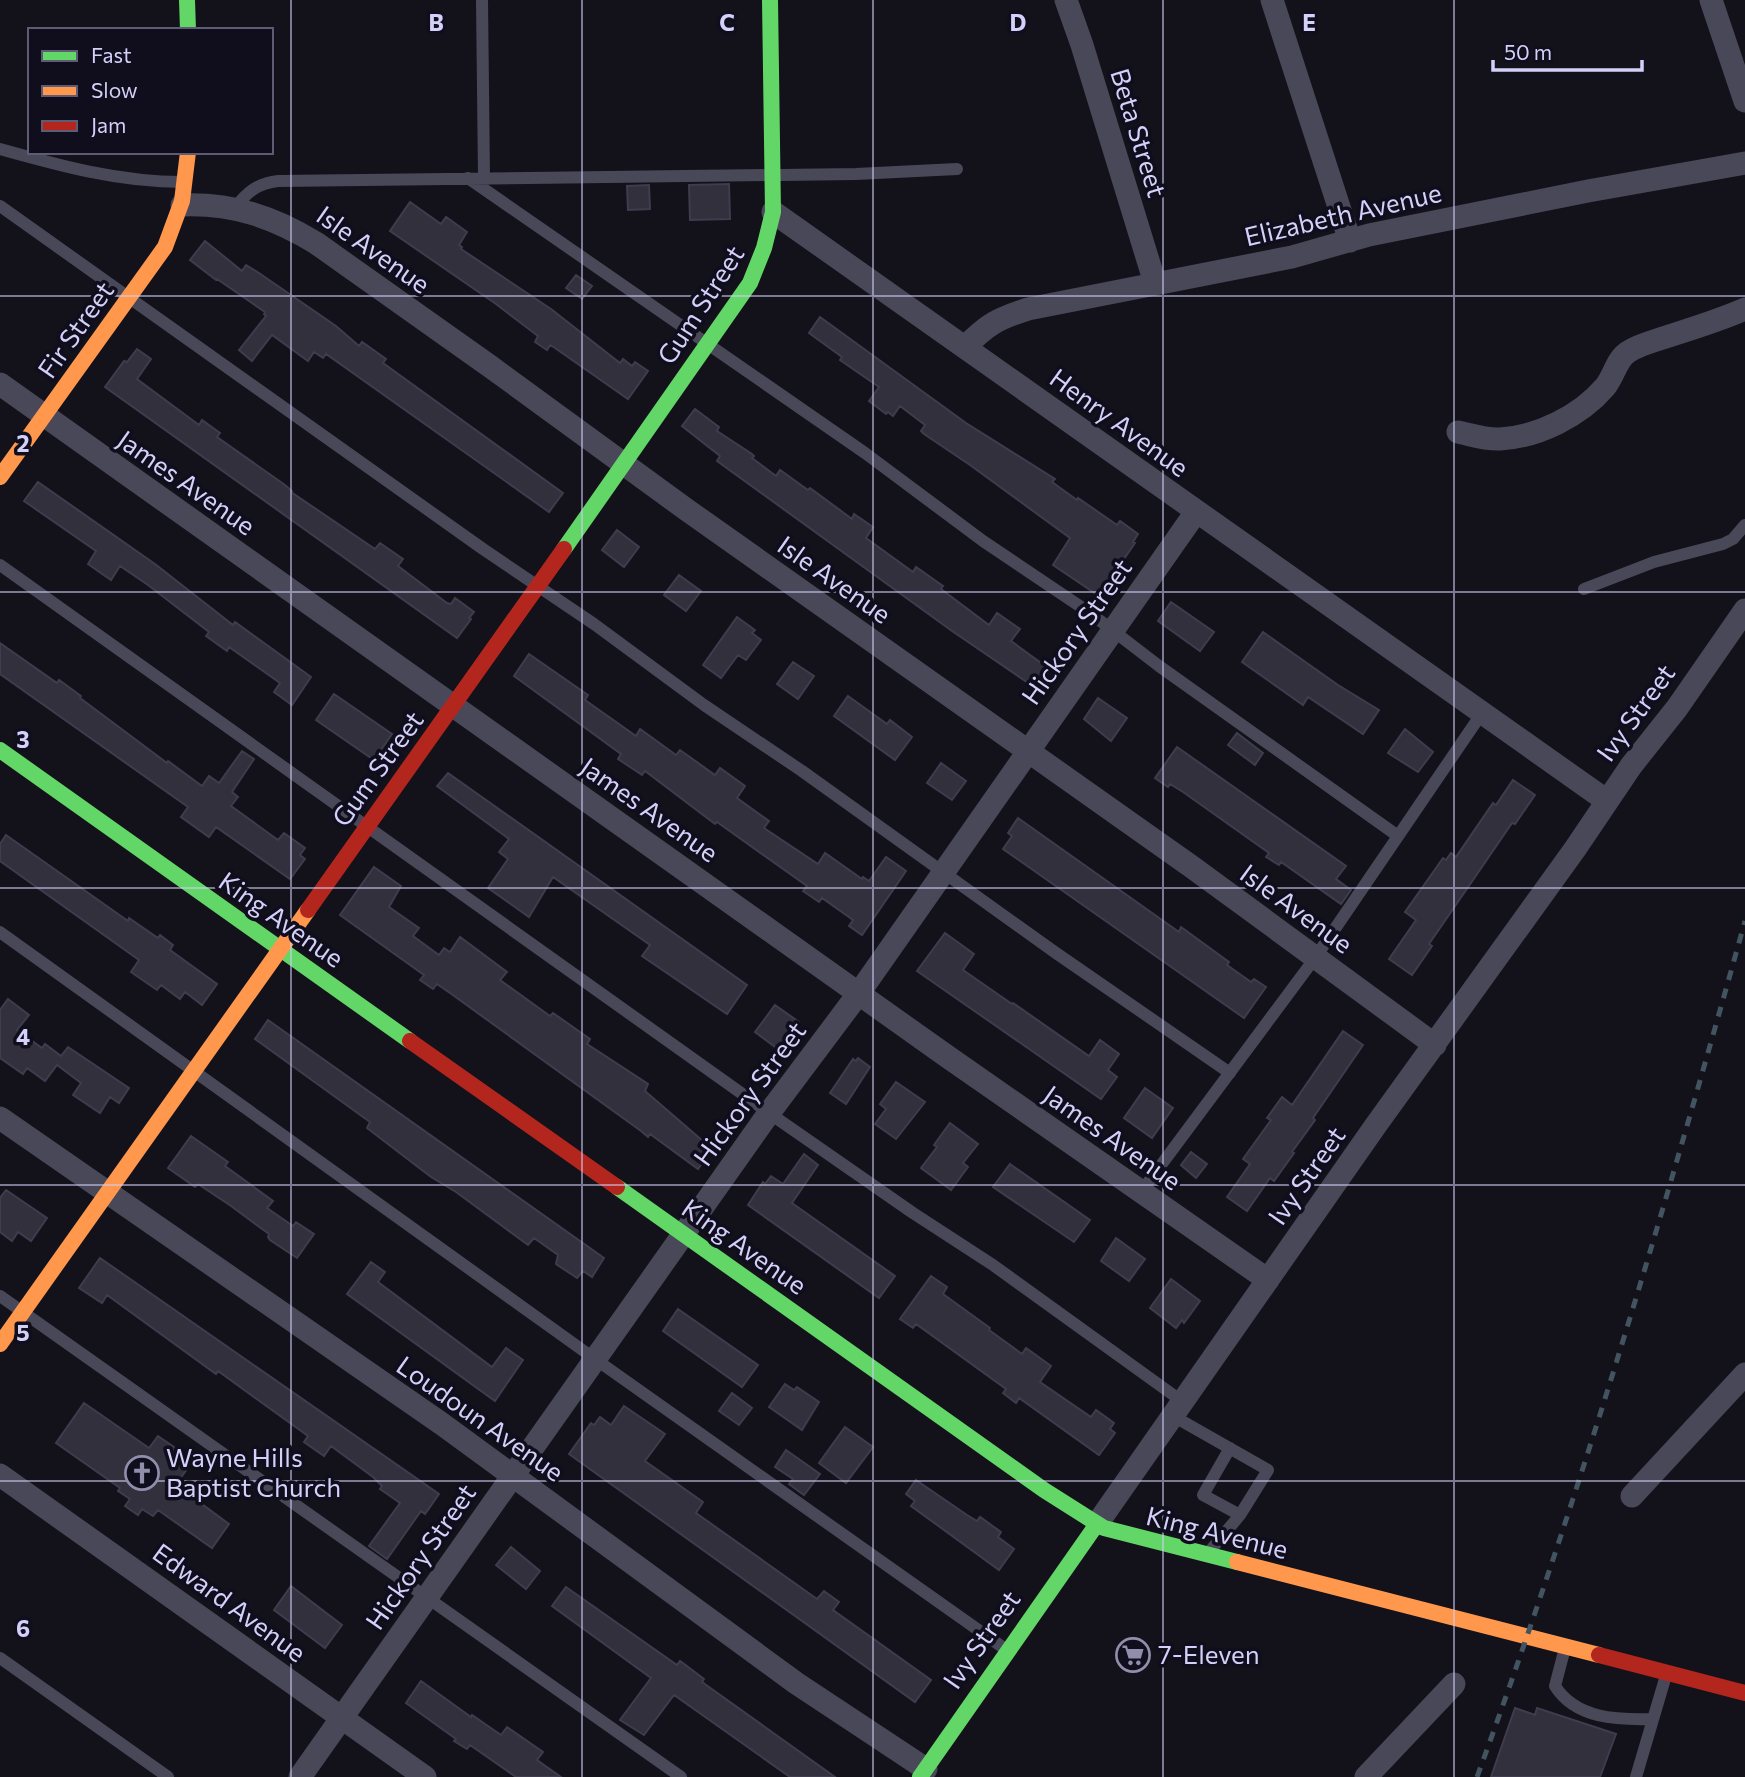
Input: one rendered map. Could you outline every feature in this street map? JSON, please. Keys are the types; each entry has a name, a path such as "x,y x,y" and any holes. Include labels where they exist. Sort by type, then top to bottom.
{"street":[{"path":"187,0 188,28"},
{"path":"770,0 774,212"},
{"name":"Beta Street","path":"1066,0 1155,283"},
{"path":"1272,0 1350,241"},
{"path":"1711,0 1745,101"},
{"name":"Fir Street","path":"0,477 164,247 177,224 185,194 188,154"},
{"name":"Elizabeth Avenue","path":"965,348 985,327 998,319 1028,309 1292,257 1350,241 1588,191 1745,163"},
{"name":"Isle Avenue","path":"185,194 261,215 288,226 316,243 1192,867 1435,1045"},
{"name":"Gum Street","path":"0,1344 750,283 762,259 774,212"},
{"name":"Henry Avenue","path":"774,212 1607,802"},
{"path":"1458,432 1499,439 1543,429 1595,399 1610,381 1619,360 1626,353 1745,309"},
{"name":"James Avenue","path":"0,384 1268,1280"},
{"name":"Hickory Street","path":"300,1777 769,1113 859,993 1196,512"},
{"name":"Ivy Street","path":"923,1773 1631,766 1677,708 1745,610"},
{"name":"King Avenue","path":"0,750 1044,1490 1097,1524 1128,1535 1745,1693"},
{"name":"Loudoun Avenue","path":"0,1118 513,1475 923,1773"},
{"path":"1632,1496 1745,1374"},
{"name":"Edward Avenue","path":"0,1475 425,1777"},
{"path":"1366,1777 1454,1684"}],"lane":[{"path":"482,0 484,178"},
{"path":"0,149 93,174 146,182 185,194"},
{"path":"235,208 252,190 266,182 856,174 957,169"},
{"path":"468,178 866,453 983,541 1090,612 1159,666 1398,836"},
{"path":"0,206 594,624 704,705 1230,1073"},
{"path":"1584,589 1654,562 1723,544 1733,539 1745,525"},
{"path":"0,565 769,1113 993,1265 1230,1448 1268,1470 1240,1515 1206,1555"},
{"path":"1141,1192 1315,958 1482,713"},
{"path":"0,932 595,1359 1009,1651"},
{"path":"0,1296 681,1777"},
{"path":"1230,1448 1203,1495 1240,1515"},
{"path":"1565,1648 1555,1686 1562,1697 1580,1709 1618,1720 1653,1719"},
{"path":"0,1658 168,1777"},
{"path":"1636,1777 1667,1672"}],"building":[{"path":"729,184 730,219 690,220 689,185"},
{"path":"649,185 650,209 628,210 627,186"},
{"path":"410,202 441,224 446,217 467,232 459,245 461,249 551,309 620,363 623,359 632,366 635,362 648,371 628,399 555,348 550,345 547,350 535,342 538,336 390,231"},
{"path":"205,241 242,271 246,265 336,326 359,346 362,342 386,359 383,363 563,493 549,512 326,354 323,358 314,352 308,361 272,335 252,361 239,350 266,316 265,312 190,260"},
{"path":"576,275 592,286 582,299 566,288"},
{"path":"820,317 966,423 1055,479 1052,482 1077,500 1078,498 1117,525 1120,521 1138,534 1102,598 1053,565 1070,538 924,434 921,431 925,425 900,406 893,416 869,401 879,387 840,360 842,357 809,333"},
{"path":"137,349 151,359 137,379 199,425 202,420 220,433 217,437 375,549 380,543 403,559 398,566 447,603 451,604 455,598 474,612 457,638 105,387 124,361 127,362"},
{"path":"695,409 719,427 717,431 752,454 752,458 776,476 780,470 852,519 854,514 873,527 866,538 913,572 916,567 943,586 941,589 989,625 997,613 1020,629 1011,641 1048,668 1034,687 717,461 720,456 682,426"},
{"path":"38,482 155,564 233,625 235,622 311,677 292,705 274,692 280,683 229,647 227,651 206,636 209,632 148,585 120,566 111,580 88,564 96,551 24,501"},
{"path":"617,530 639,547 624,567 602,550"},
{"path":"679,575 701,591 686,611 664,595"},
{"path":"1171,602 1214,632 1200,651 1158,621"},
{"path":"737,617 755,630 752,633 761,640 746,660 738,655 721,678 703,665"},
{"path":"1263,632 1338,685 1379,710 1363,734 1308,697 1303,705 1242,662"},
{"path":"0,643 57,683 59,680 167,763 168,761 202,786 209,776 219,783 242,751 254,759 232,792 238,797 231,806 278,840 284,833 305,848 300,855 305,859 290,879 216,827 209,837 181,817 188,807 0,674"},
{"path":"529,654 588,695 585,700 636,736 640,729 676,755 680,750 715,775 720,768 745,786 737,798 769,821 764,828 818,864 825,853 869,881 886,857 906,871 862,935 849,926 853,920 822,898 819,902 803,891 807,886 717,822 715,824 645,771 642,775 618,759 621,754 514,676"},
{"path":"793,662 814,676 798,699 777,684"},
{"path":"334,694 392,734 374,760 316,720"},
{"path":"848,696 887,724 890,720 912,737 895,760 834,716"},
{"path":"1098,698 1127,718 1111,741 1084,719"},
{"path":"1405,729 1433,752 1418,772 1388,753"},
{"path":"1237,733 1263,753 1255,765 1228,745"},
{"path":"1177,747 1346,866 1336,879 1351,890 1341,904 1281,862 1279,865 1266,857 1269,853 1183,792 1170,784 1168,787 1155,778"},
{"path":"941,763 966,781 952,800 927,783"},
{"path":"448,773 747,985 727,1014 642,956 650,945 553,877 529,917 488,888 508,859 499,852 509,839 437,786"},
{"path":"1513,780 1535,795 1515,824 1512,823 1429,944 1432,946 1412,975 1389,959 1416,920 1405,912 1443,858 1446,860 1451,853 1456,857 1493,803 1496,805"},
{"path":"1018,818 1179,932 1181,927 1229,962 1227,965 1251,982 1254,979 1266,987 1244,1018 1003,849 1012,836 1008,833"},
{"path":"6,835 128,921 129,918 173,945 170,950 217,984 202,1005 185,992 180,999 161,985 157,990 131,972 139,960 0,861 0,844"},
{"path":"374,867 401,886 389,907 419,928 413,936 439,955 444,948 450,952 460,937 507,972 500,980 550,1016 553,1013 590,1039 587,1044 648,1084 645,1091 712,1149 698,1169 650,1134 648,1137 437,984 433,989 420,980 424,975 340,915"},
{"path":"945,933 974,954 963,970 1089,1056 1100,1040 1119,1054 1108,1070 1117,1077 1101,1099 917,971"},
{"path":"8,999 29,1015 17,1030 42,1048 45,1044 61,1056 68,1047 129,1088 119,1103 110,1097 100,1113 73,1095 81,1083 57,1065 45,1081 27,1068 23,1074 0,1058 0,1010"},
{"path":"775,1005 799,1022 779,1050 755,1032"},
{"path":"268,1020 604,1258 592,1277 583,1271 577,1278 556,1264 558,1255 534,1238 528,1245 367,1128 370,1122 255,1039"},
{"path":"1343,1031 1363,1045 1313,1118 1315,1120 1292,1152 1294,1153 1274,1181 1270,1178 1247,1211 1227,1197 1250,1164 1243,1159 1271,1120 1267,1118 1282,1097 1292,1105"},
{"path":"858,1058 870,1067 846,1104 830,1093 853,1059 856,1061"},
{"path":"896,1082 925,1102 896,1139 875,1124 886,1109 880,1104"},
{"path":"1145,1088 1173,1108 1152,1138 1124,1118"},
{"path":"950,1123 978,1144 963,1163 968,1167 951,1190 921,1168"},
{"path":"191,1136 228,1162 225,1166 273,1201 267,1208 293,1226 296,1222 314,1234 297,1258 270,1240 269,1234 231,1206 198,1184 195,1187 168,1168"},
{"path":"1191,1152 1207,1164 1196,1178 1181,1165"},
{"path":"804,1154 818,1165 792,1203 895,1276 879,1298 748,1205 763,1182 765,1184 771,1176 783,1184"},
{"path":"1010,1164 1090,1220 1074,1242 993,1187"},
{"path":"6,1190 47,1218 31,1241 18,1232 12,1241 0,1232 0,1198"},
{"path":"1116,1238 1145,1259 1129,1281 1101,1261"},
{"path":"100,1258 439,1494 425,1514 421,1511 387,1559 369,1546 400,1503 380,1489 382,1486 373,1477 331,1446 324,1456 304,1442 308,1436 107,1295 102,1303 79,1288"},
{"path":"371,1262 385,1272 378,1282 492,1367 506,1348 523,1360 495,1401 347,1294"},
{"path":"931,1276 947,1287 943,1294 990,1328 989,1330 1022,1354 1026,1348 1051,1366 1040,1382 1091,1417 1096,1410 1114,1423 1110,1429 1115,1433 1099,1455 1019,1398 1016,1403 1003,1393 1006,1389 916,1324 913,1328 900,1319"},
{"path":"1171,1279 1200,1301 1184,1323 1182,1320 1176,1328 1150,1308"},
{"path":"678,1309 758,1365 742,1387 663,1331"},
{"path":"785,1384 794,1390 797,1387 819,1402 802,1430 769,1407"},
{"path":"732,1393 752,1408 739,1425 719,1411"},
{"name":"Wayne Hills Baptist Church","path":"84,1403 149,1448 158,1436 193,1460 176,1485 229,1524 212,1548 158,1510 153,1516 142,1509 138,1515 125,1506 130,1499 118,1491 120,1488 56,1443"},
{"path":"624,1406 665,1434 645,1461 703,1502 696,1513 817,1599 824,1591 839,1602 833,1610 931,1680 915,1702 569,1454 591,1423 594,1425 600,1417 611,1425"},
{"path":"845,1427 873,1447 846,1483 819,1463"},
{"path":"786,1450 820,1474 804,1495 789,1484 793,1479 775,1467"},
{"path":"916,1480 967,1515 977,1521 980,1517 1001,1532 998,1537 1014,1549 999,1570 911,1506 915,1501 906,1494"},
{"path":"511,1547 540,1571 526,1589 496,1565"},
{"path":"291,1586 342,1625 325,1648 274,1610"},
{"path":"566,1587 677,1665 680,1661 704,1679 702,1682 835,1777 790,1777 674,1695 644,1735 620,1720 651,1678 552,1606"},
{"path":"421,1681 501,1735 507,1727 543,1752 537,1760 561,1777 516,1777 470,1745 467,1749 454,1741 456,1739 406,1703"},
{"path":"1515,1708 1535,1715 1537,1708 1616,1734 1600,1777 1491,1777"}],"railway":[{"path":"1477,1777 1551,1565 1620,1352 1745,921"}],"traffic: fast":[{"path":"187,0 188,28"},
{"path":"564,549 750,283 764,248 773,212 770,0"},
{"path":"0,750 410,1041"},
{"path":"617,1187 1044,1490 1104,1528 1237,1562"},
{"path":"920,1777 1097,1524"}],"traffic: slow":[{"path":"0,477 165,247 182,201 188,154"},
{"path":"0,1344 308,910"},
{"path":"1237,1562 1599,1655"}],"traffic: jam":[{"path":"308,910 564,549"},
{"path":"410,1041 617,1187"},
{"path":"1599,1655 1745,1693"}],"place":[{"name":"Wayne Hills Baptist Church","path":"142,1473"},
{"name":"7-Eleven","path":"1133,1655"}]}
